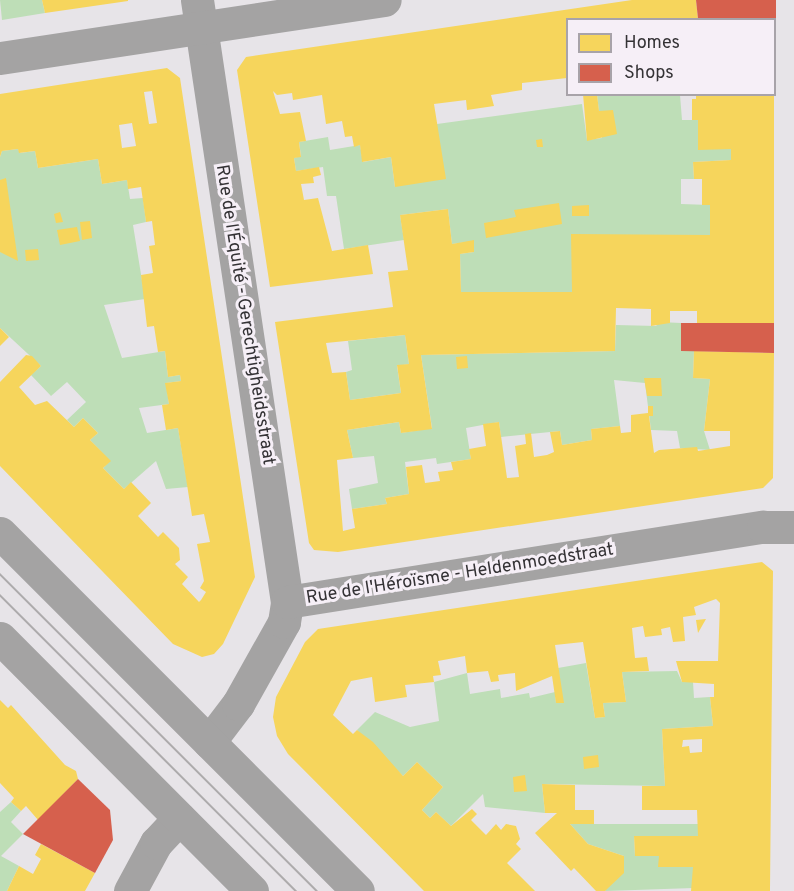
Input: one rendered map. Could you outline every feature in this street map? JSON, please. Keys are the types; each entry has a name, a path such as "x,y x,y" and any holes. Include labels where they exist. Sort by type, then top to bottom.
{"street":[{"path":"0,58 199,14 385,0"},
{"name":"Rue de l'Équité - Gerechtigheidsstraat","path":"199,14 288,602"},
{"name":"Rue de l'Héroïsme - Heldenmoedstraat","path":"209,742 238,704 284,622 288,602 763,527 794,527"},
{"path":"0,533 358,891"},
{"path":"0,638 252,891"},
{"path":"130,891 156,843 179,818"}],"green space":[{"path":"0,0 42,0 45,13 2,20"},
{"path":"597,96 680,96 682,120 698,120 698,149 731,149 731,160 693,162 694,179 681,179 681,204 710,205 710,235 572,292 461,292 460,254 474,252 474,241 452,244 448,209 400,215 404,240 344,249 336,196 327,196 323,167 296,171 294,158 301,156 299,142 328,137 330,150 360,145 363,162 391,157 395,187 437,124 582,104 587,140 602,138"},
{"path":"18,149 20,153 35,151 38,168 98,159 102,184 127,180 130,199 143,198 146,222 133,225 145,299 104,305 122,358 165,351 168,377 180,375 181,381 166,383 169,404 139,408 147,433 178,428 188,487 166,489 156,461 124,489 103,468 110,461 90,440 98,433 83,418 74,427 67,420 86,402 67,382 51,396 31,375 41,366 0,328 0,157 2,151"},
{"path":"660,322 681,323 681,351 694,351 693,378 710,379 704,431 710,450 680,448 677,431 651,430 645,383 614,380 620,426 591,429 592,440 562,445 560,431 501,437 499,422 466,428 471,459 437,464 436,458 405,462 409,494 385,498 387,504 352,509 349,489 378,483 374,456 353,458 347,430 399,422 401,433 432,428 421,355 615,351 616,325 656,326"},
{"path":"405,335 409,364 397,366 401,393 350,400 346,372 352,370 348,341"},
{"path":"586,663 595,718 605,717 603,703 626,702 622,672 677,671 682,682 693,682 694,698 710,697 713,726 662,729 665,786 542,784 545,813 485,807 483,794 451,826 436,812 430,818 422,810 443,787 417,762 403,776 357,730 375,712 410,727 439,721 434,682 467,673 470,694 500,689 501,698 529,693 530,698 555,692 556,703 563,703 558,668"},
{"path":"11,802 21,811 11,822 23,834 1,856 19,866 7,891 0,891 0,812"},
{"path":"570,824 699,824 698,836 634,837 635,856 659,856 659,867 693,867 694,888 605,891 624,856 588,844"}],"building: Homes":[{"path":"42,0 128,0 128,1 45,13"},
{"path":"632,0 696,0 698,18 566,18 566,78 522,83 522,90 491,95 494,106 467,110 466,100 434,104 446,179 395,187 391,157 362,162 360,145 354,147 352,136 345,137 342,121 326,124 322,95 293,100 292,93 277,95 273,91 280,114 300,112 306,141 299,142 301,157 294,158 296,171 319,167 321,175 313,177 314,183 301,184 304,200 318,198 332,251 368,245 373,274 270,287 237,70 246,57"},
{"path":"167,68 180,78 255,577 223,644 214,654 202,657 173,644 0,466 0,382 26,355 32,356 41,366 19,387 35,405 47,401 74,427 83,418 98,433 90,440 111,461 103,468 124,489 131,482 151,503 138,516 158,537 163,532 179,548 180,560 175,564 188,577 182,584 199,602 201,600 206,592 200,588 204,581 197,544 210,542 204,514 192,516 178,428 166,430 162,405 169,404 165,383 181,381 180,375 168,377 165,351 158,352 154,326 147,327 141,275 153,273 149,246 155,245 152,221 146,222 141,187 128,189 127,180 102,184 98,159 38,168 35,151 19,153 18,149 2,151 0,157 0,94","holes":["152,91 157,123 149,124 144,92","132,123 136,146 122,148 119,125"]},
{"path":"583,96 597,96 599,111 613,110 617,134 587,141"},
{"path":"696,96 774,96 774,323 697,323 697,311 670,311 670,323 651,326 651,309 616,308 615,351 421,355 432,429 401,433 399,422 347,430 353,458 337,460 343,531 355,528 352,509 387,504 385,498 409,494 406,467 422,465 425,483 440,481 438,472 453,470 451,462 471,459 469,449 486,446 483,424 499,422 507,478 519,477 515,446 526,444 525,434 531,433 534,457 547,455 554,452 550,432 560,431 562,445 592,440 591,429 620,426 621,433 631,432 631,415 648,413 648,406 653,406 653,416 649,416 654,453 659,450 697,447 698,451 730,446 730,431 704,431 710,379 693,378 694,351 774,353 773,478 763,488 338,552 314,550 309,543 275,322 393,307 388,272 408,270 400,215 448,209 452,244 474,240 474,252 460,254 461,292 572,292 571,234 710,235 710,205 702,205 702,179 694,179 693,162 731,160 731,149 698,150 698,120 692,120 692,99 696,99","holes":["405,335 409,364 397,365 401,393 350,400 346,372 332,373 326,343"]},
{"path":"542,139 543,147 537,147 536,140"},
{"path":"6,178 18,261 0,252 0,180"},
{"path":"559,203 562,224 486,238 484,223 516,217 514,210"},
{"path":"589,205 589,216 572,216 572,206"},
{"path":"60,212 63,222 56,223 54,214"},
{"path":"90,221 92,238 82,240 80,222"},
{"path":"77,227 80,241 60,245 57,230"},
{"path":"38,249 39,260 26,261 25,250"},
{"path":"0,328 9,337 0,346"},
{"path":"467,356 468,368 457,369 456,357"},
{"path":"644,378 661,378 662,396 647,396"},
{"path":"762,562 773,571 770,891 691,891 693,867 658,867 659,856 635,856 634,836 698,836 697,810 642,810 642,786 665,786 662,729 713,726 710,697 714,697 714,684 682,682 676,661 718,661 720,603 716,599 694,607 696,615 683,617 685,641 673,642 670,627 661,629 662,635 645,637 643,626 632,628 635,658 647,657 649,671 622,672 626,702 603,703 605,717 595,718 583,642 555,645 564,703 556,703 552,676 516,691 515,673 498,675 499,681 491,682 488,671 467,673 465,656 438,661 441,675 433,676 434,682 405,685 407,697 375,702 372,677 351,681 333,715 353,734 357,730 373,742 403,776 417,762 443,787 422,810 430,818 436,812 451,826 472,809 477,814 471,820 486,835 496,824 501,830 506,824 516,826 520,839 516,844 521,849 507,863 535,891 424,891 288,754 277,736 273,717 276,697 305,642 318,629","holes":["702,739 702,752 690,753 689,746 682,747 683,740"]},
{"path":"706,619 698,633 696,620"},
{"path":"0,700 8,708 11,705 65,765 76,771 78,779 38,820 26,806 21,811 11,802 14,798 0,783"},
{"path":"598,755 599,767 584,769 583,757"},
{"path":"525,775 527,791 514,792 513,777"},
{"path":"542,784 575,785 575,810 594,810 594,824 570,824 588,844 624,856 624,873 605,891 596,891 574,868 571,871 535,833 557,813 545,813"},
{"path":"41,844 95,873 85,891 7,891 19,866 33,874 41,859 35,855"}],"building: Shops":[{"path":"696,0 776,0 776,18 698,18"},
{"path":"681,323 774,323 774,353 681,351"},
{"path":"78,779 110,810 113,840 95,873 23,834"}],"tram line":[{"path":"0,574 317,891"},
{"path":"0,595 296,891"}]}
